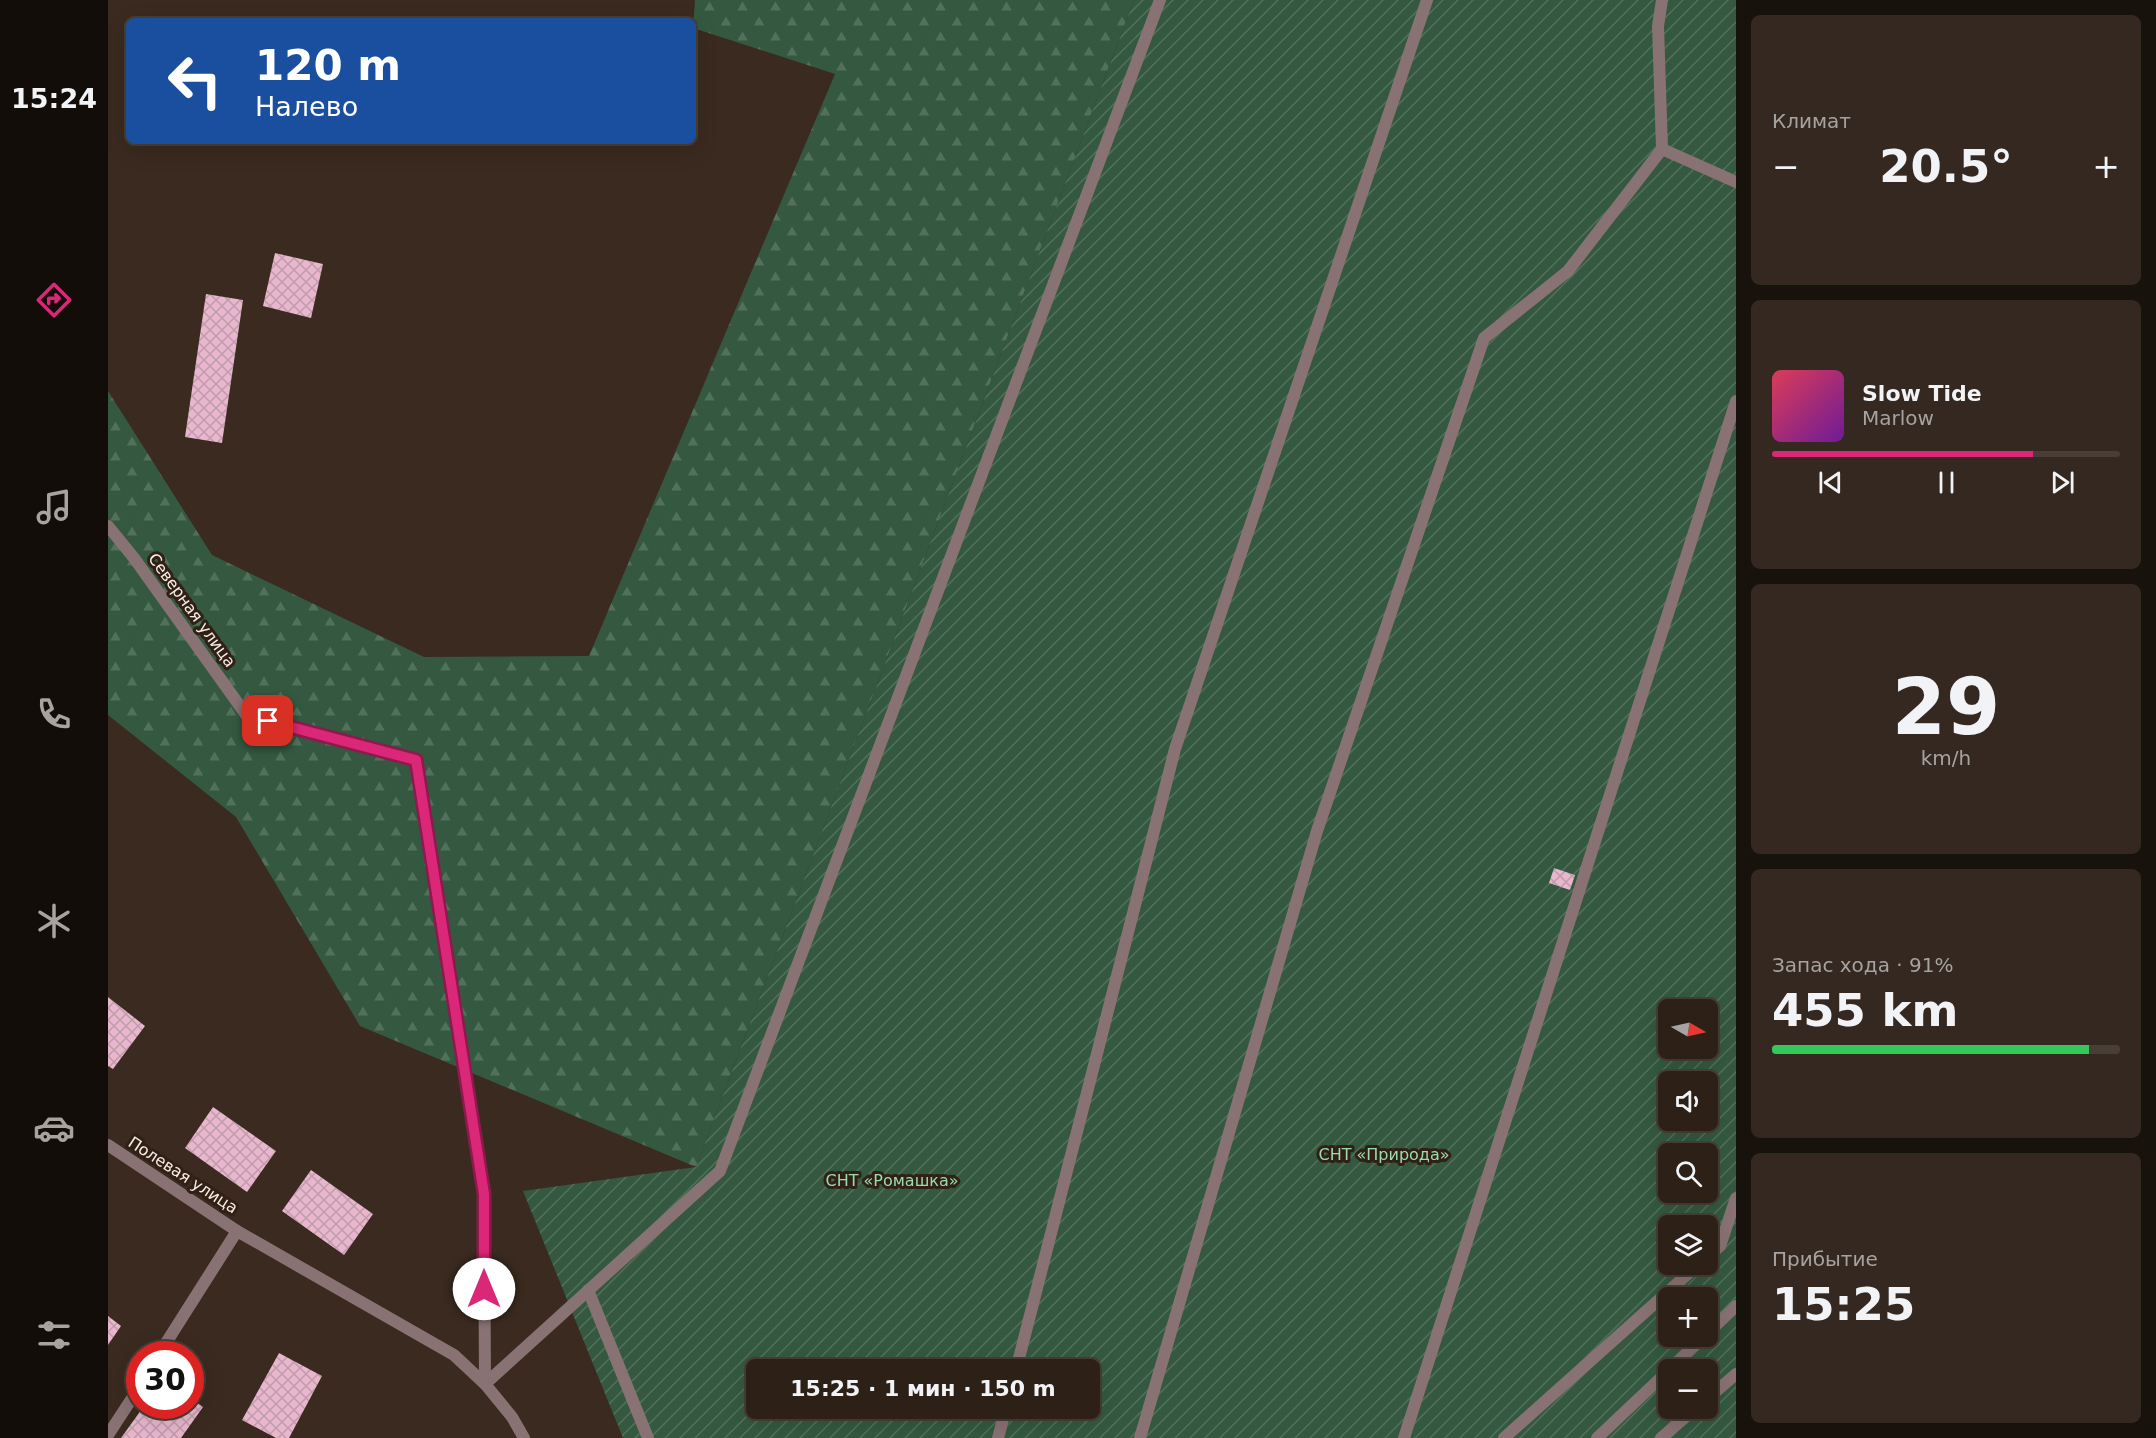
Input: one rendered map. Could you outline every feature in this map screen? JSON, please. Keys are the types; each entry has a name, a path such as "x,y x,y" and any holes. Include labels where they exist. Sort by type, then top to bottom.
{"street":[{"path":"484,1384 720,1171 1160,0"},
{"path":"1019,1359 1175,749 1427,0"},
{"path":"1140,1438 1317,831 1484,338 1568,271 1662,149 1658,26 1662,0"},
{"path":"1662,149 1736,182"},
{"path":"1404,1438 1736,401"},
{"name":"Северная улица","path":"108,526 134,558 247,716 416,760 484,1194 484,1384"},
{"name":"Полевая улица","path":"108,1145 237,1231 167,1341"},
{"path":"1718,1248 1736,1198"},
{"path":"237,1231 454,1355 484,1384 512,1417 524,1438"},
{"path":"1504,1438 1687,1275"},
{"path":"588,1290 648,1438"},
{"path":"1718,1323 1736,1306"},
{"path":"1681,1359 1693,1347"},
{"path":"1718,1390 1736,1374"},
{"path":"1598,1438 1658,1381"},
{"path":"108,1435 126,1407"},
{"path":"998,1438 1003,1419"},
{"path":"1661,1438 1683,1419"}],"green space":[{"path":"695,0 1134,0 696,1167 360,1026 236,817 108,715 108,391 212,555 424,657 589,656 835,74 696,29 696,18 694,18"},
{"path":"1134,0 1736,0 1736,1438 623,1438 523,1191 696,1167"}],"building":[{"path":"275,253 323,264 311,318 263,306"},
{"path":"206,294 243,300 222,443 185,437"},
{"path":"1554,868 1575,875 1570,890 1549,883"},
{"path":"108,997 145,1026 113,1069 108,1066"},
{"path":"213,1107 276,1151 247,1192 185,1148"},
{"path":"311,1170 373,1214 344,1255 282,1211"},
{"path":"108,1316 121,1326 108,1345"},
{"path":"279,1353 322,1376 289,1438 276,1438 242,1420"},
{"path":"135,1419 194,1419 181,1438 121,1438"}],"route":[{"path":"268,721 416,760 484,1194 484,1289"}],"park label":[{"name":"СНТ «Природа»","path":"1384,1154"},
{"name":"СНТ «Ромашка»","path":"892,1180"}]}
